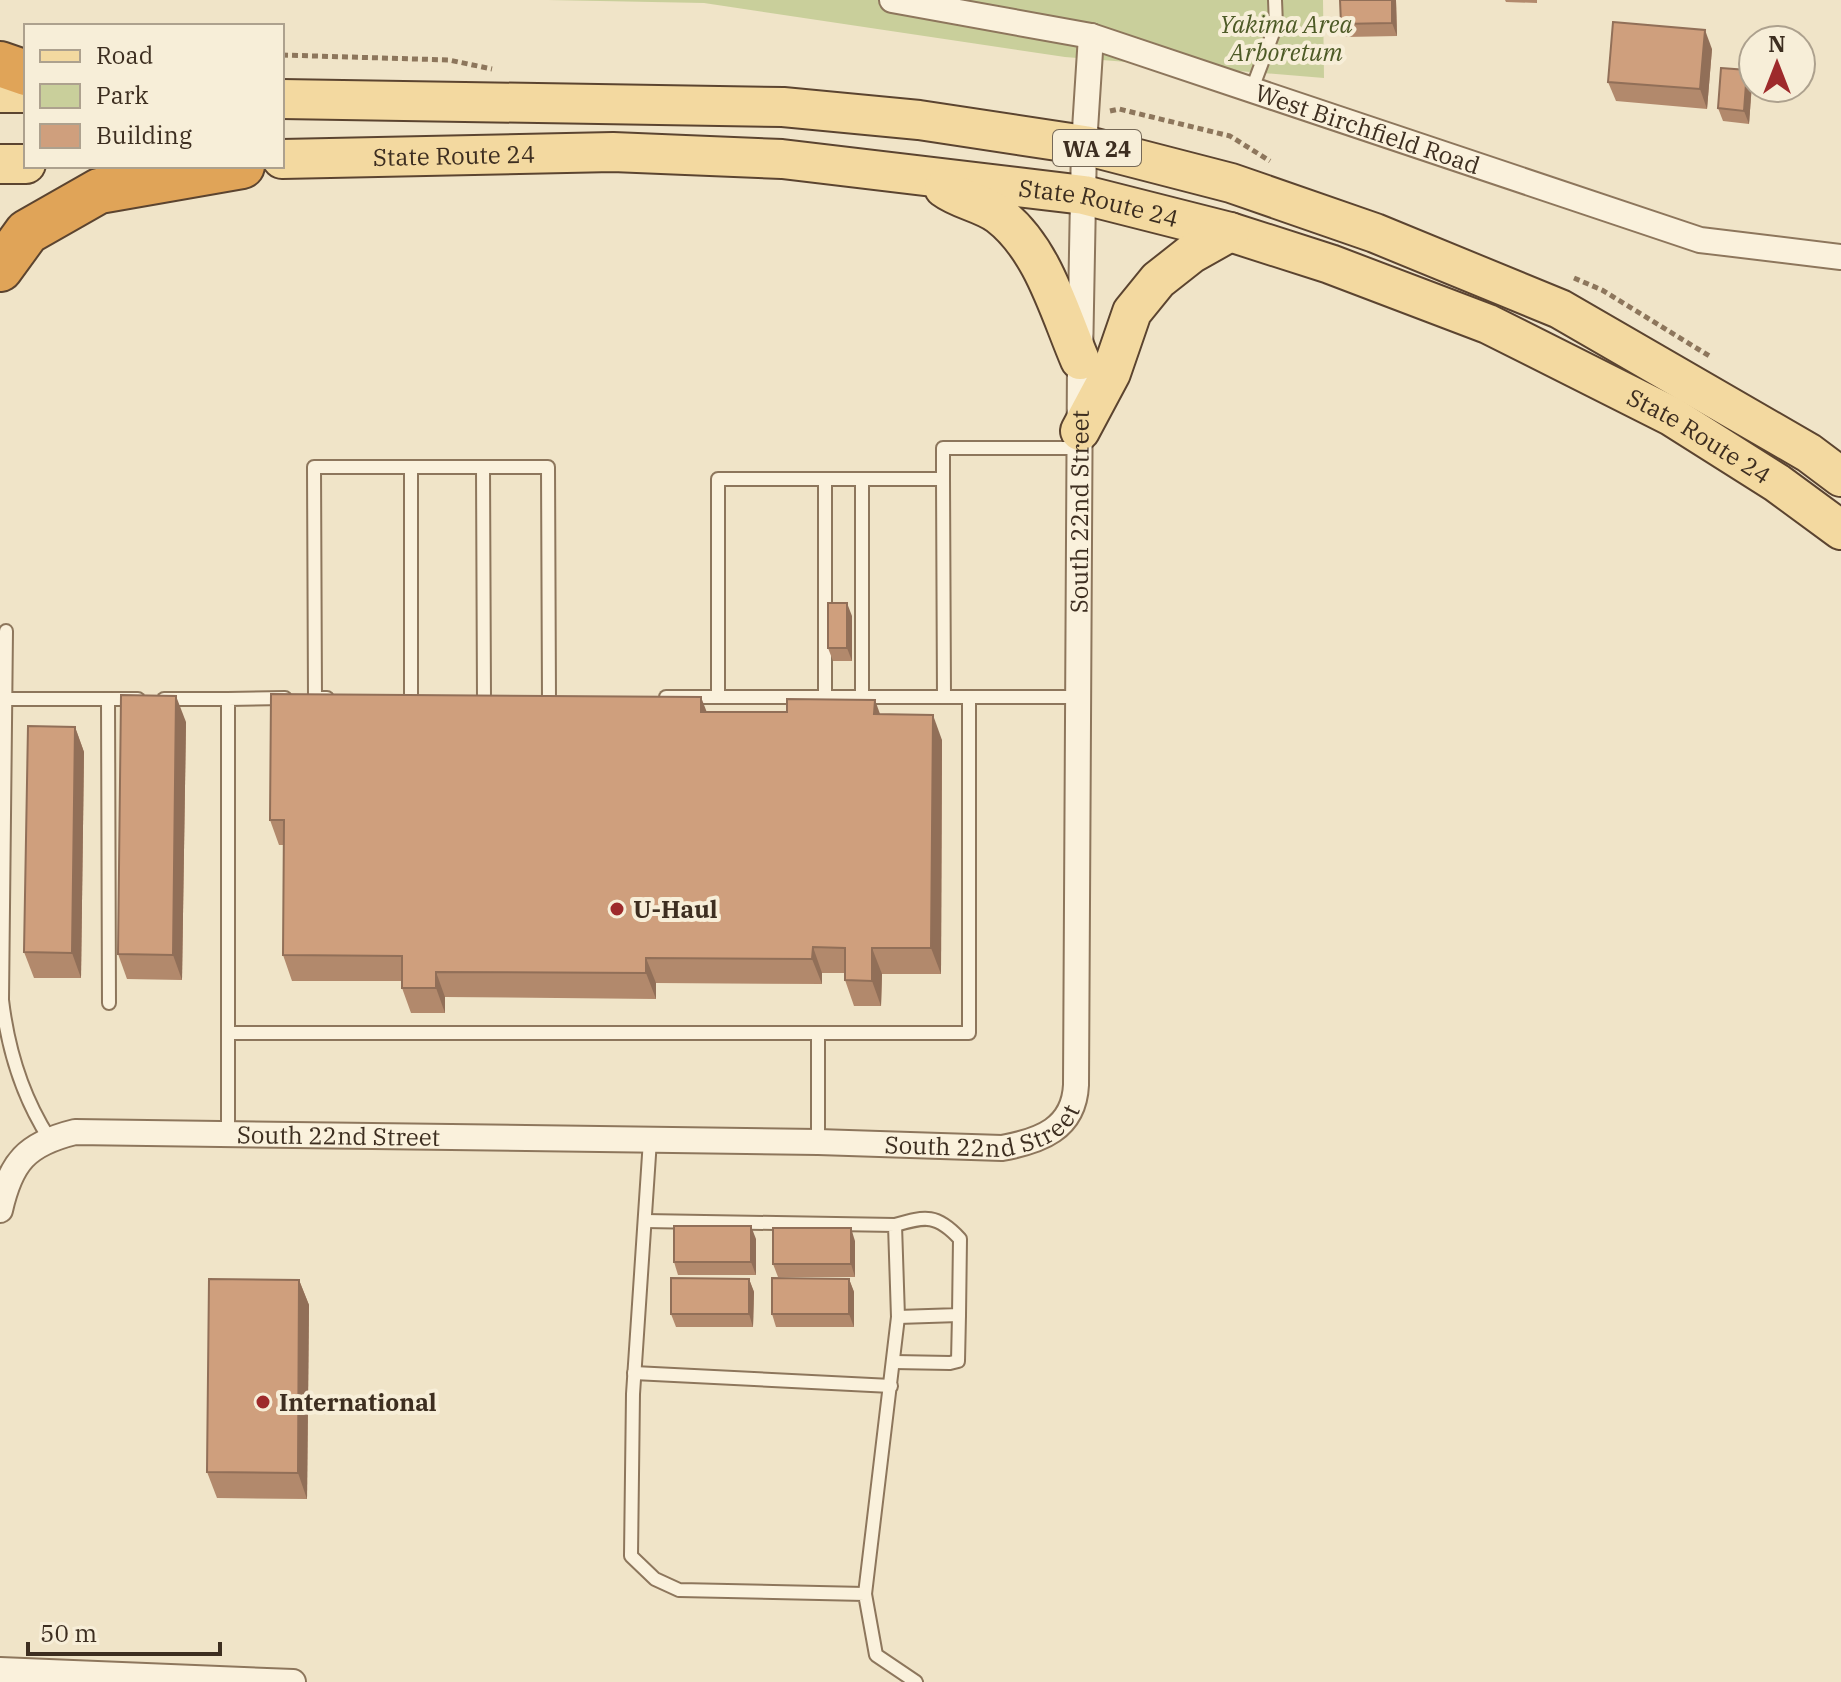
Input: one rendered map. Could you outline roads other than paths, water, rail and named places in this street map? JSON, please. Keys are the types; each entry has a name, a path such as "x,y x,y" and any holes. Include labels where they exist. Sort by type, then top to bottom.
{"highway":[{"path":"0,64 24,72"},
{"path":"0,269 27,232 99,191 231,168"}],"main road":[{"path":"0,93 24,93"},
{"name":"State Route 24","path":"284,99 783,107 919,120 1084,145 1231,183 1375,233 1560,309 1809,453 1841,477"},
{"name":"State Route 24","path":"284,159 613,152 782,159 1084,195 1230,232 1330,264 1474,319 1671,416 1777,483 1841,530"},
{"path":"0,164 24,164"},
{"path":"925,175 952,194 997,213 1020,234 1046,278 1080,360"},
{"path":"1080,440 1111,373 1132,312 1158,280 1191,254 1230,232"}],"street":[{"name":"West Birchfield Road","path":"892,0 1091,36 1700,240 1841,257"},
{"name":"South 22nd Street","path":"49,1138 75,1132 818,1142 1002,1148 1024,1144 1059,1127 1075,1097 1076,1085 1080,360 1084,145 1091,36"},
{"path":"0,1210 5,1187 21,1158 49,1138"},
{"path":"0,1670 293,1682"}],"lane":[{"path":"1252,89 1276,25 1275,0"},
{"path":"944,697 943,448 1080,440"},
{"path":"315,698 314,467 548,467 542,698 564,697"},
{"path":"411,467 404,698 426,698"},
{"path":"469,698 490,698 483,467"},
{"path":"718,697 718,479 943,479"},
{"path":"825,479 825,697"},
{"path":"862,479 862,697"},
{"path":"6,631 2,1000 18,1078 36,1119 49,1138"},
{"path":"657,697 1078,697"},
{"path":"228,1033 969,1033 969,697"},
{"path":"5,699 342,698"},
{"path":"108,699 109,1003"},
{"path":"228,699 228,1135"},
{"path":"818,1033 818,1142"},
{"path":"650,1140 634,1373 631,1556 655,1579 679,1590 865,1594"},
{"path":"645,1221 895,1225 924,1217 946,1224 960,1239 958,1361 894,1362"},
{"path":"895,1225 898,1317 865,1594 876,1655 916,1682"},
{"path":"898,1317 959,1315"},
{"path":"634,1373 891,1386"}],"place":[{"name":"U-Haul","path":"617,909"},
{"name":"International","path":"263,1402"}],"park label":[{"name":"Yakima Area Arboretum","path":"1286,38"}]}
